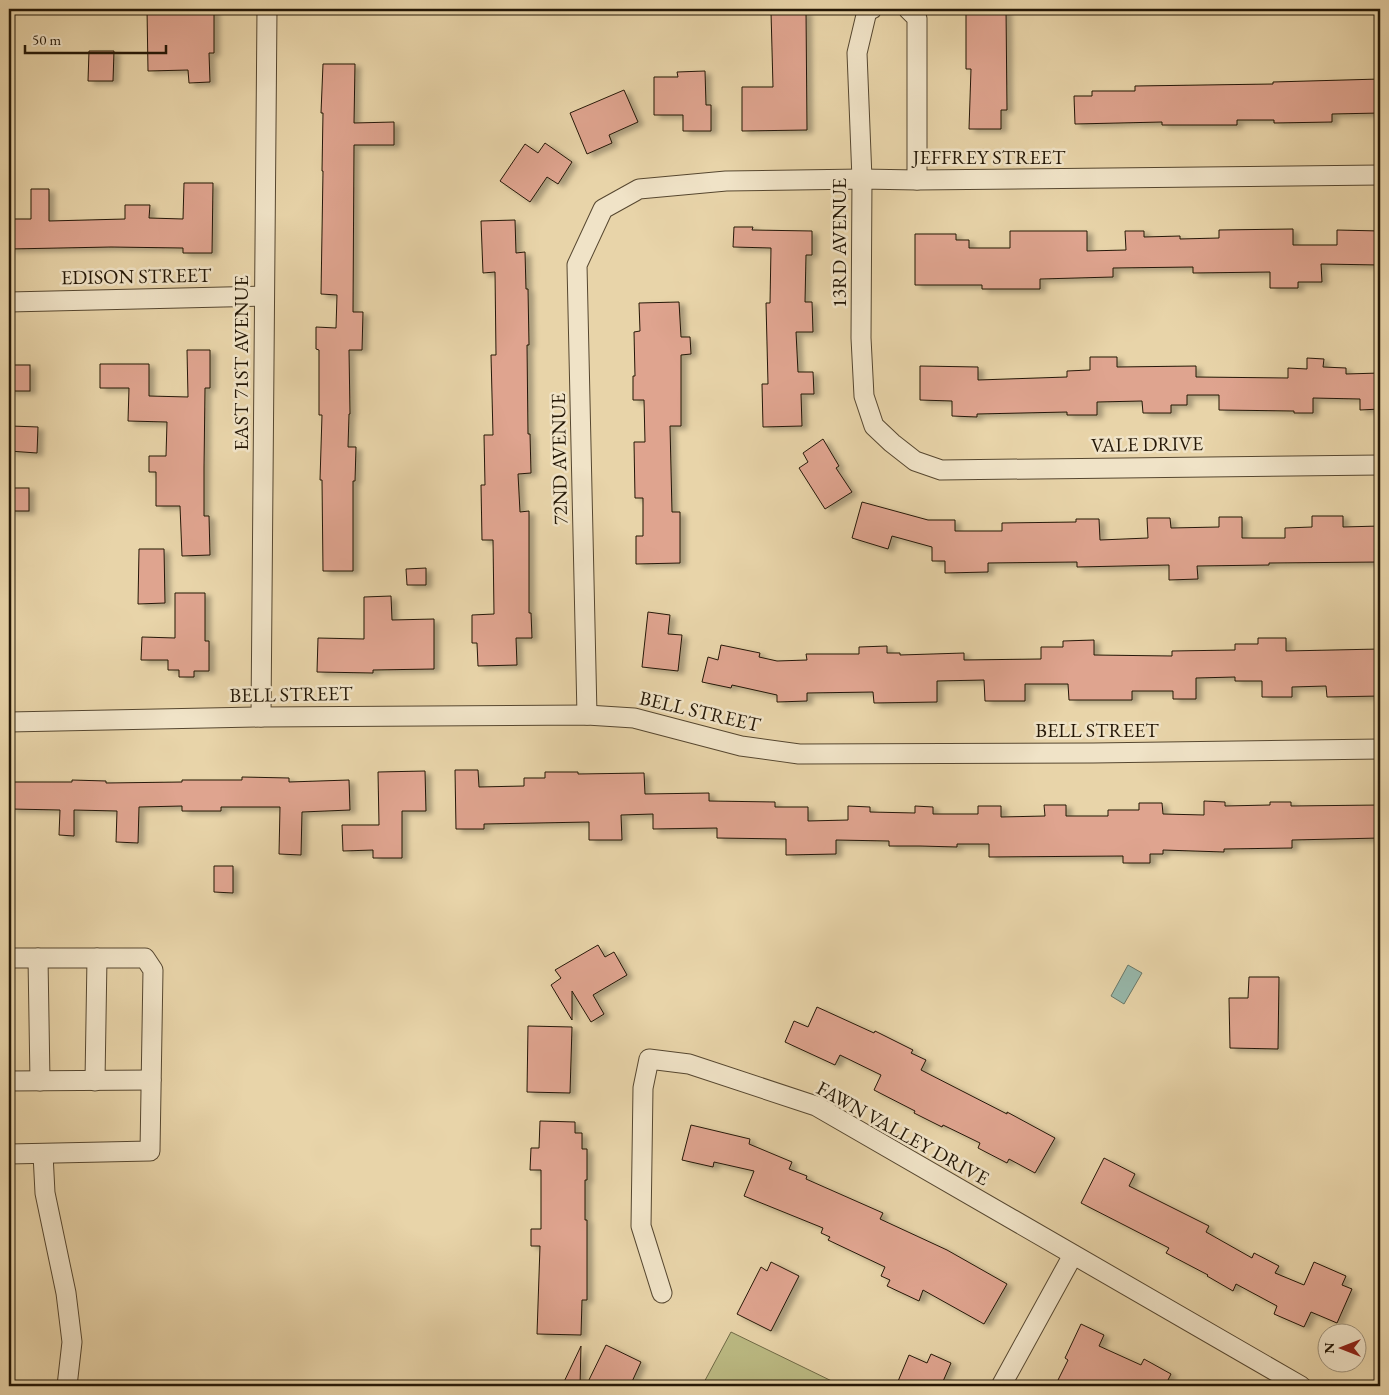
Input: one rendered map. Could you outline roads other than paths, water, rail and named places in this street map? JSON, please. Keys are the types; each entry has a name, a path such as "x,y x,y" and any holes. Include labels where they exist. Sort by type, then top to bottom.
{"street":[{"name":"EAST 71ST AVENUE","path":"261,717 266,9"},
{"name":"13RD AVENUE","path":"872,9 867,11 857,53 862,179 861,338 864,396 874,426 892,443 915,460"},
{"path":"908,9 917,18 917,180"},
{"name":"JEFFREY STREET","path":"603,209 638,189 726,180 1380,175"},
{"name":"72ND AVENUE","path":"587,715 577,265 603,209"},
{"name":"EDISON STREET","path":"9,302 263,296"},
{"name":"VALE DRIVE","path":"915,460 941,470 1380,465"},
{"name":"BELL STREET","path":"9,722 261,717 587,715 634,718 741,746 799,754 1093,753 1380,749"},
{"path":"9,958 145,958 153,970 150,1151 9,1154"},
{"path":"38,958 40,1082"},
{"path":"95,1080 97,958"},
{"name":"FAWN VALLEY DRIVE","path":"662,1293 641,1226 643,1088 649,1060 689,1064 816,1106 1300,1386"},
{"path":"9,1081 151,1080"},
{"path":"43,1154 45,1193 66,1293 72,1342 67,1386"},
{"path":"1000,1386 1073,1255"}]}
